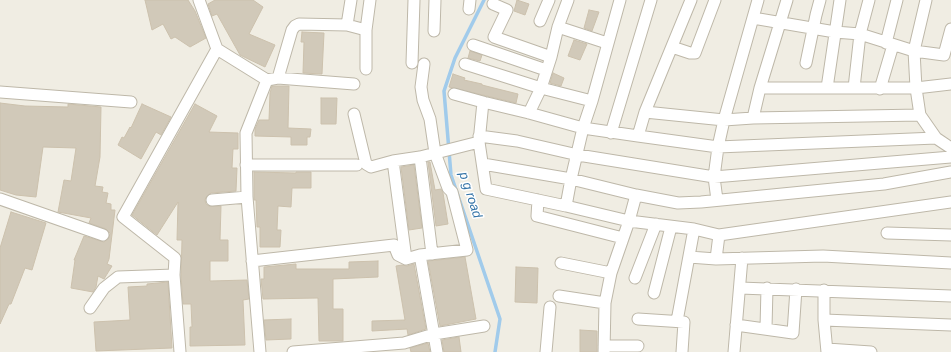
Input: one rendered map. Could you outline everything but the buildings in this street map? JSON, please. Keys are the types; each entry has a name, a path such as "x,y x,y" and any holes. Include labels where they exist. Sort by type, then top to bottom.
{"street":[{"path":"199,0 217,49 273,79 354,84"},
{"path":"347,25 351,0"},
{"path":"366,69 366,30 370,0"},
{"path":"412,63 414,0"},
{"path":"434,31 435,0"},
{"path":"540,21 549,0"},
{"path":"529,113 551,57 558,27 568,0"},
{"path":"566,206 583,128 620,0"},
{"path":"611,133 651,0"},
{"path":"638,136 645,112 691,0"},
{"path":"672,47 690,53 695,53 715,0"},
{"path":"717,200 714,177 718,147 724,120 758,0"},
{"path":"753,118 760,88 787,0"},
{"path":"806,63 820,0"},
{"path":"827,88 840,0"},
{"path":"854,88 860,34 869,0"},
{"path":"897,0 886,43 914,51 948,55 951,29"},
{"path":"926,0 914,51 916,88 920,115 936,138 950,146"},
{"path":"493,4 507,10 494,38 551,57"},
{"path":"753,18 835,32 860,34 893,45"},
{"path":"260,352 247,197 246,133 273,79 292,30 295,26 299,24 347,25 366,30"},
{"path":"558,27 607,43"},
{"path":"472,45 546,70"},
{"path":"880,88 893,45"},
{"path":"180,352 174,258 123,217 217,49"},
{"path":"252,261 394,245 398,255 406,259 420,255 467,250 452,192 448,188 436,153 430,119 423,100 421,87 424,64"},
{"path":"465,64 540,88 592,101"},
{"path":"760,88 916,88 951,84"},
{"path":"0,92 131,102"},
{"path":"454,94 583,128 718,147 936,138"},
{"path":"483,102 479,139 486,189 629,221 694,229 719,235 951,202"},
{"path":"645,112 724,120 753,118 920,115"},
{"path":"354,114 366,164 371,167 464,146 479,139 517,141 578,155 714,177 951,158"},
{"path":"420,157 432,254"},
{"path":"393,161 406,259"},
{"path":"483,164 571,179 636,195 678,203 884,184 951,172"},
{"path":"246,165 357,165"},
{"path":"636,195 629,221 611,273 605,303 604,349 638,346"},
{"path":"212,200 247,197"},
{"path":"0,199 103,235"},
{"path":"538,200 537,216 623,238"},
{"path":"635,278 656,224"},
{"path":"654,292 671,226"},
{"path":"677,321 694,229"},
{"path":"887,233 951,235"},
{"path":"716,259 719,235"},
{"path":"420,255 437,352"},
{"path":"689,257 716,259 823,256 951,263"},
{"path":"734,352 742,258"},
{"path":"561,263 611,273"},
{"path":"90,308 104,288 118,277 174,275"},
{"path":"740,288 951,296"},
{"path":"766,328 767,288"},
{"path":"736,325 793,333 796,289"},
{"path":"824,290 824,320 827,351 871,352"},
{"path":"559,296 605,303"},
{"path":"546,352 550,307"},
{"path":"638,319 684,322 682,352"},
{"path":"824,320 951,325"},
{"path":"293,352 404,343 434,334 484,326"}],"waterway":[{"name":"p g road","path":"484,0 455,58 444,91 451,175 500,319 495,352"}]}
